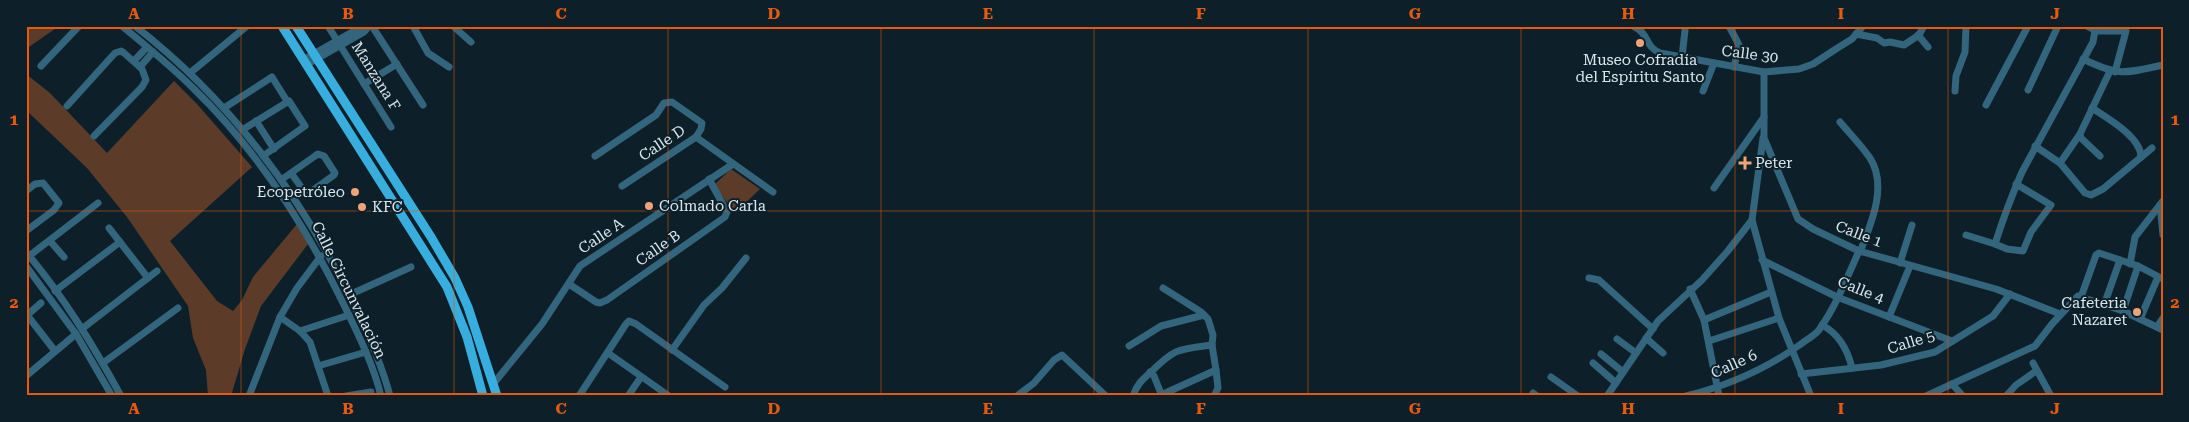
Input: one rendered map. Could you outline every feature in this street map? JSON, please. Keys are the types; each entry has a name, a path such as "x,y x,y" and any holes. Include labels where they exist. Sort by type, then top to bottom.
{"main road":[{"path":"282,26 368,158 447,287 467,337 483,396"},
{"path":"296,26 422,222 455,278 468,307 497,396"}],"street":[{"path":"41,66 79,26"},
{"name":"Calle Circunvalación","path":"122,26 194,89 253,156 283,196 320,257 349,315 366,352 381,396"},
{"name":"Calle Circunvalación","path":"134,26 190,73 224,108 281,180 325,249 349,295 372,342 390,396"},
{"path":"190,73 247,26"},
{"name":"Manzana F","path":"328,26 391,127"},
{"path":"305,62 339,43 364,32 369,26 397,64 423,105"},
{"path":"413,26 428,53 449,67"},
{"path":"453,26 471,42"},
{"name":"Calle 30","path":"1633,26 1644,33 1648,43 1655,51 1682,58 1764,72 1799,69 1813,64 1839,48 1863,26"},
{"path":"1729,26 1739,45 1734,67"},
{"path":"1856,34 1878,38 1884,43 1890,42 1904,45 1918,35 1924,26"},
{"path":"1955,91 1956,76 1965,52 1966,26"},
{"path":"1986,105 2028,26"},
{"path":"2028,90 2058,26"},
{"path":"2060,162 2080,134 2113,71 2126,31 2095,31 2087,26"},
{"path":"1682,58 1685,30"},
{"path":"1996,244 2016,184 2093,42 2095,31"},
{"path":"139,40 144,34"},
{"path":"1918,35 1928,47"},
{"path":"137,64 150,49"},
{"path":"67,106 115,53 121,51 137,64 146,80 142,87 94,136"},
{"path":"2083,59 2113,71 2137,71 2163,65"},
{"path":"1702,91 1714,63"},
{"path":"364,84 397,64"},
{"name":"Calle 1","path":"1764,72 1764,138 1796,217 1813,229 1859,251 2010,294 2060,314"},
{"path":"224,108 272,78 304,126 263,156"},
{"path":"242,130 287,100"},
{"name":"Calle D","path":"595,156 651,118 660,111 664,103 672,102 702,123 696,137 622,186"},
{"path":"2092,108 2119,126 2134,140 2140,147 2141,157"},
{"path":"1714,188 1764,117"},
{"path":"256,121 274,149"},
{"name":"Calle 6","path":"1686,396 1718,392 1792,351 1817,332 1838,297 1873,217 1878,179 1870,158 1840,122"},
{"path":"2080,134 2081,138 2100,156"},
{"path":"696,137 773,192"},
{"path":"1764,138 1752,220 1778,318 1811,396"},
{"path":"2035,146 2060,162 2085,193 2091,195 2103,189 2152,148"},
{"path":"281,180 318,154 324,156 335,173 334,176 309,193 304,191 291,173"},
{"name":"Calle A","path":"494,383 542,324 578,269 585,262 733,164"},
{"name":"Calle B","path":"569,284 596,302 600,303 607,300 725,217 727,212 709,179"},
{"path":"26,191 35,184 43,183 59,202 54,210 26,231"},
{"path":"1966,235 2007,249 2024,250 2032,230 2051,206 2016,184"},
{"path":"98,203 50,241 28,254 83,328 121,396"},
{"path":"2161,203 2163,235"},
{"path":"2123,311 2134,265 2135,237 2161,203"},
{"path":"1607,396 1652,329 1690,289 1702,280 1752,220"},
{"path":"1900,263 1912,225"},
{"path":"109,228 148,278"},
{"path":"50,241 64,257"},
{"path":"49,295 120,242"},
{"path":"249,396 280,317 297,288 325,249"},
{"path":"1926,396 2007,357 2035,346 2060,314 2079,297 2099,253 2104,253 2134,265 2160,278 2140,319"},
{"path":"672,350 704,305 722,288 746,258"},
{"name":"Calle 4","path":"1762,260 1838,297 1952,341"},
{"path":"2104,305 2120,260"},
{"path":"26,266 76,334 112,396"},
{"path":"1889,317 1910,266"},
{"path":"349,295 411,267"},
{"path":"83,328 157,271"},
{"path":"1589,278 1598,280 1652,329"},
{"path":"1164,288 1204,315 1210,324 1213,335 1212,344 1218,388 1214,396"},
{"path":"1690,289 1704,320 1718,392"},
{"path":"1704,320 1771,292"},
{"name":"Calle 5","path":"1802,374 1907,360 1935,352 1993,316 2010,294"},
{"path":"2079,297 2123,311 2160,329 2163,318"},
{"path":"41,303 27,315 55,351"},
{"path":"103,363 178,308"},
{"path":"300,331 349,315"},
{"path":"1129,346 1161,326 1204,315"},
{"path":"280,317 300,331 310,342 328,396"},
{"path":"1709,341 1778,318"},
{"path":"580,396 626,324 630,321 725,387"},
{"path":"1822,325 1828,328 1842,343 1852,368"},
{"path":"26,376 76,334"},
{"path":"1646,338 1663,353"},
{"path":"1617,339 1636,353"},
{"path":"1132,396 1139,381 1162,360 1177,350 1212,344"},
{"path":"318,366 366,352"},
{"path":"608,353 669,396"},
{"path":"1601,354 1623,372"},
{"path":"1017,396 1038,380 1054,360 1062,355 1106,396"},
{"path":"2033,362 2036,371 2051,396"},
{"path":"1593,363 1616,382"},
{"path":"1150,372 1154,376 1162,395 1216,370"},
{"path":"2006,396 2016,385 2036,371"},
{"path":"628,396 641,377"},
{"path":"1551,377 1578,396"},
{"path":"1952,384 1963,396"},
{"path":"346,396 371,392"}],"shaded area":[{"path":"28,26 59,26 26,49 26,28"},
{"path":"26,74 50,93 107,153 174,81 197,104 252,167 170,241 217,301 233,311 242,300 253,277 297,224 308,244 261,306 245,349 231,396 208,396 206,370 193,338 188,306 127,217 87,168 26,110"},
{"path":"731,169 760,189 735,213 714,185"}],"place":[{"name":"Museo Cofradía del Espíritu Santo","path":"1640,43"},
{"name":"Peter","path":"1745,163"},
{"name":"Ecopetróleo","path":"355,192"},
{"name":"Colmado Carla","path":"649,206"},
{"name":"KFC","path":"362,207"},
{"name":"Cafeteria Nazaret","path":"2137,312"}]}
